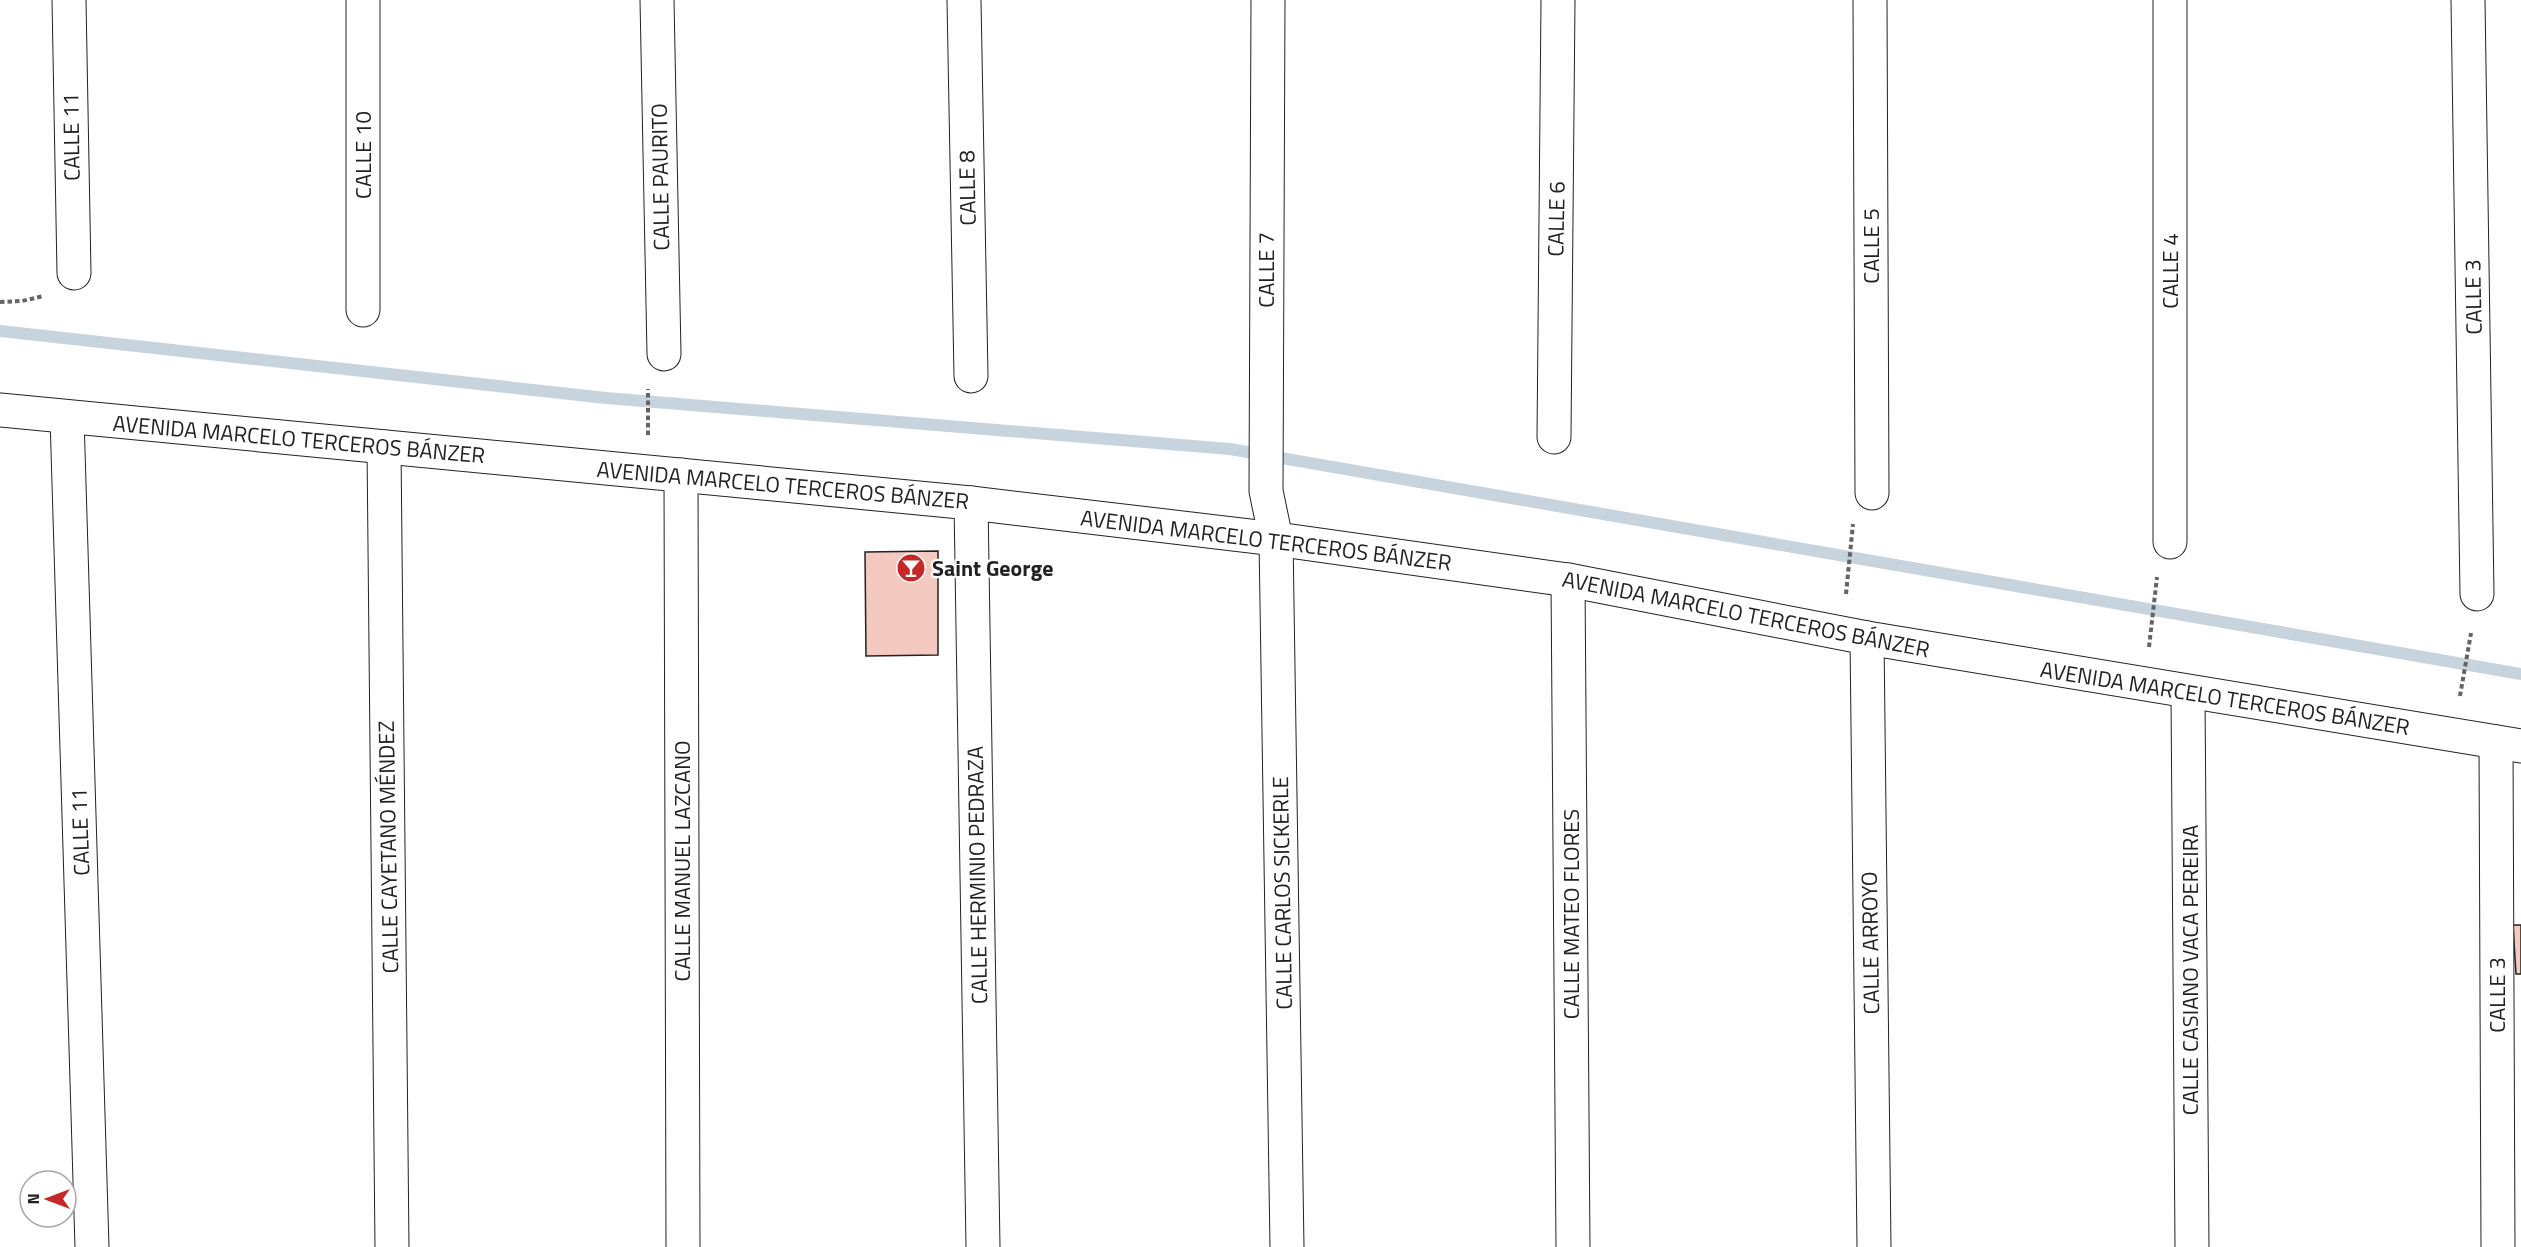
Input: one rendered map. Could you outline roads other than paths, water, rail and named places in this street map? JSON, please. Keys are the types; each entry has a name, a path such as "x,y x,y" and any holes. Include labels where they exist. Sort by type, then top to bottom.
{"street":[{"name":"CALLE 11","path":"69,0 74,273"},
{"name":"CALLE 10","path":"363,0 363,310"},
{"name":"CALLE PAURITO","path":"656,367 657,0"},
{"name":"CALLE 8","path":"964,0 971,376"},
{"name":"CALLE 7","path":"1268,0 1266,491 1276,539"},
{"name":"CALLE 6","path":"1554,437 1558,0"},
{"name":"CALLE 5","path":"1870,0 1872,493"},
{"name":"CALLE 4","path":"2170,0 2170,542"},
{"name":"CALLE 3","path":"2468,0 2477,594"},
{"name":"AVENIDA MARCELO TERCEROS BÁNZER","path":"0,410 971,503 1276,539 1568,580 1867,638 2188,693 2509,744"},
{"name":"CALLE 11","path":"67,417 92,1247"},
{"name":"CALLE CAYETANO MÉNDEZ","path":"384,447 392,1247"},
{"name":"CALLE MANUEL LAZCANO","path":"681,475 683,1247"},
{"name":"CALLE HERMINIO PEDRAZA","path":"971,503 983,1247"},
{"name":"CALLE CARLOS SICKERLE","path":"1276,539 1287,1247"},
{"name":"CALLE MATEO FLORES","path":"1568,580 1573,1247"},
{"name":"CALLE ARROYO","path":"1867,638 1874,1247"},
{"name":"CALLE CASIANO VACA PEREIRA","path":"2188,693 2192,1247"},
{"name":"CALLE 3","path":"2498,1247 2509,744"}],"waterway":[{"path":"0,331 606,398 1230,449 2521,674"}],"place":[{"name":"Saint George","path":"911,568"}]}
